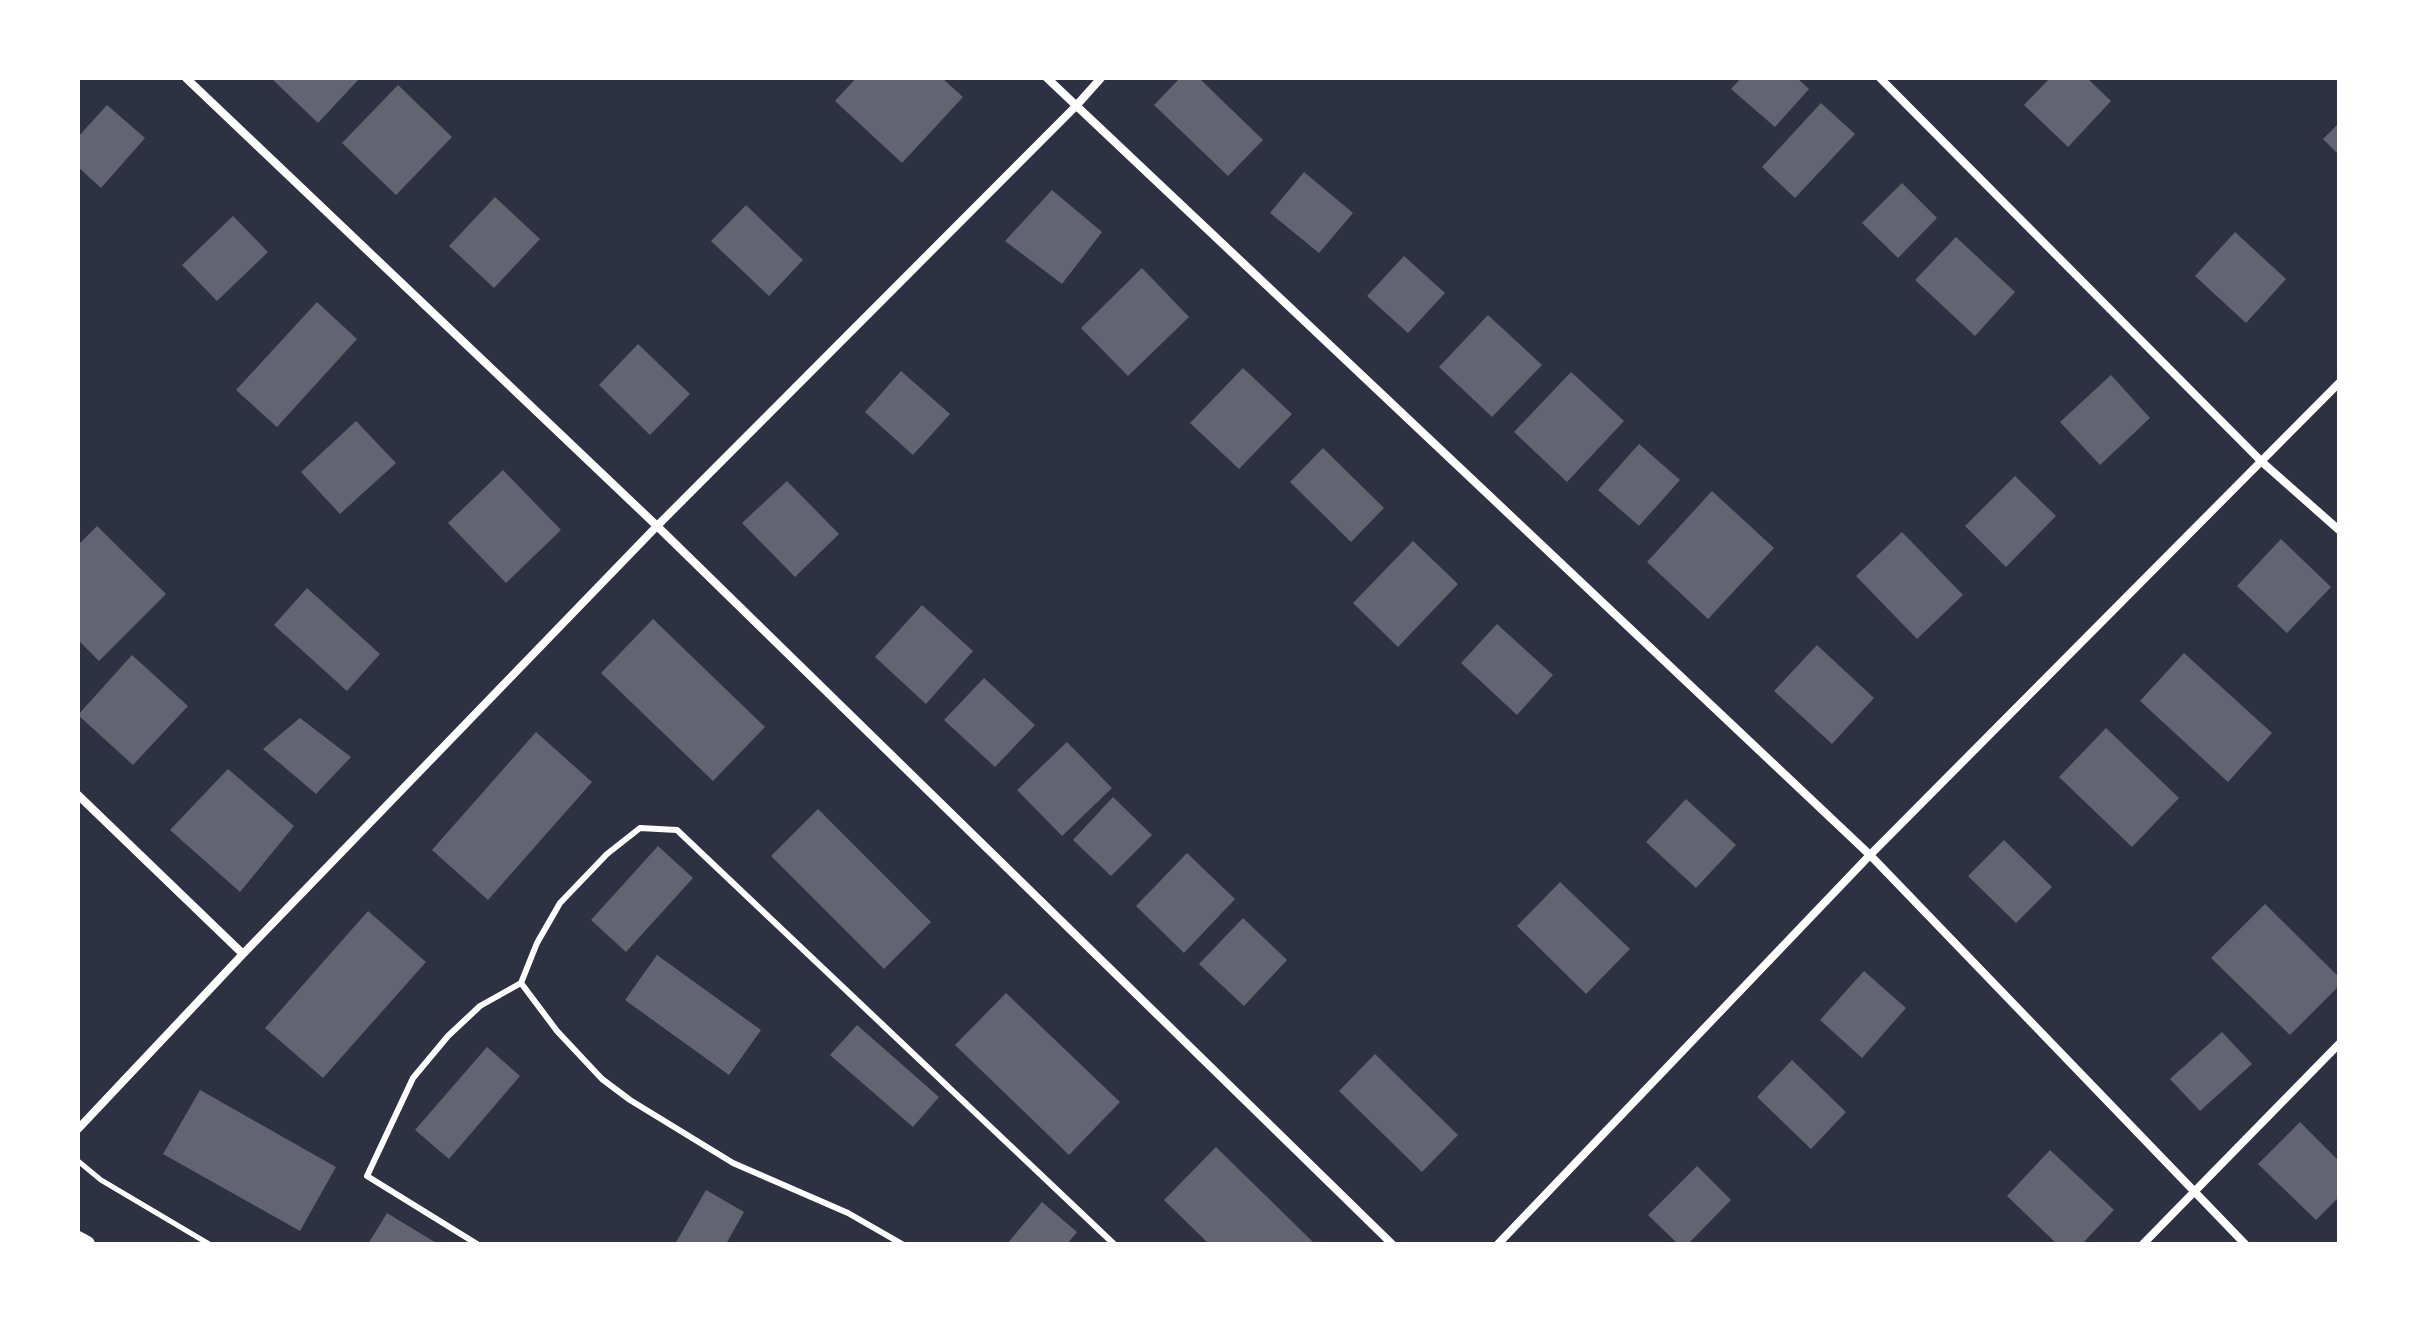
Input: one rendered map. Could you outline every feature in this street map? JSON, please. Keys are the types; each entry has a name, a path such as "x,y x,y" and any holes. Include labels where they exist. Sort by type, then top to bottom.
{"main road":[{"path":"78,1239 87,1244"}],"street":[{"path":"186,78 657,526 1392,1244"},
{"path":"1047,78 1870,855 2245,1244"},
{"path":"78,1129 657,526 1101,78"},
{"path":"1880,78 2262,462 2339,530"},
{"path":"1498,1244 1870,855 2339,383"},
{"path":"78,795 243,954"},
{"path":"2143,1244 2339,1044"}],"lane":[{"path":"477,1244 367,1176 413,1078 448,1036 480,1006 521,983 537,943 560,903 607,854 640,828 677,830 1114,1244"},
{"path":"521,983 557,1031 602,1079 630,1100 733,1163 848,1213 902,1244"}],"path":[{"path":"78,1161 101,1180 209,1244"}],"building":[{"path":"271,78 360,78 318,123"},
{"path":"856,78 942,78 963,97 902,163 835,101"},
{"path":"1180,78 1199,78 1263,140 1228,176 1154,105"},
{"path":"1741,78 1797,78 1809,89 1775,127 1731,89"},
{"path":"2050,78 2087,78 2111,101 2068,147 2024,105"},
{"path":"398,85 452,137 396,195 342,143"},
{"path":"1821,103 1855,134 1795,198 1762,167"},
{"path":"107,105 145,138 101,188 78,167 78,137"},
{"path":"2339,123 2339,155 2323,139"},
{"path":"1304,172 1353,213 1319,253 1270,213"},
{"path":"1902,183 1937,218 1898,258 1862,223"},
{"path":"1052,190 1102,232 1062,284 1005,241"},
{"path":"495,197 540,239 494,288 449,246"},
{"path":"746,205 803,260 769,296 711,241"},
{"path":"233,216 268,252 217,301 182,265"},
{"path":"2235,232 2286,279 2246,323 2195,276"},
{"path":"1956,237 2015,292 1975,336 1915,280"},
{"path":"1404,256 1445,293 1408,333 1367,296"},
{"path":"1142,268 1189,317 1128,376 1081,328"},
{"path":"317,302 357,339 277,427 236,390"},
{"path":"1488,315 1542,365 1492,417 1439,367"},
{"path":"638,344 690,394 650,435 599,385"},
{"path":"1243,368 1292,414 1239,469 1190,423"},
{"path":"901,371 950,414 913,455 865,412"},
{"path":"1571,372 1624,421 1567,482 1514,432"},
{"path":"2111,375 2150,418 2100,465 2060,422"},
{"path":"356,421 396,463 340,514 301,472"},
{"path":"1639,444 1680,480 1639,526 1598,490"},
{"path":"1323,448 1384,508 1351,542 1290,482"},
{"path":"503,470 561,530 506,583 448,523"},
{"path":"2015,476 2056,516 2006,567 1965,526"},
{"path":"787,481 839,534 795,577 742,523"},
{"path":"1712,491 1774,548 1708,619 1647,562"},
{"path":"97,526 166,594 99,661 78,640 78,545"},
{"path":"1902,532 1963,595 1917,639 1856,576"},
{"path":"2281,539 2331,587 2287,633 2237,586"},
{"path":"1413,541 1458,584 1398,647 1353,603"},
{"path":"307,588 380,654 347,691 274,625"},
{"path":"922,605 973,651 926,704 875,657"},
{"path":"653,619 765,727 713,781 601,673"},
{"path":"1497,624 1553,675 1517,715 1461,663"},
{"path":"1817,645 1874,698 1832,744 1774,691"},
{"path":"2184,653 2272,733 2228,782 2140,701"},
{"path":"132,655 188,706 133,765 78,715"},
{"path":"984,678 1035,725 995,767 944,720"},
{"path":"300,718 351,757 316,794 263,749"},
{"path":"2106,728 2179,798 2132,847 2059,777"},
{"path":"536,732 592,782 488,900 432,850"},
{"path":"1067,742 1112,788 1062,836 1017,790"},
{"path":"228,769 294,826 240,892 170,830"},
{"path":"1113,797 1152,835 1111,876 1073,840"},
{"path":"1686,799 1736,845 1696,888 1646,842"},
{"path":"818,809 931,922 884,969 771,856"},
{"path":"2004,840 2052,887 2016,923 1968,876"},
{"path":"658,846 693,878 626,952 591,920"},
{"path":"1187,853 1235,899 1184,953 1136,906"},
{"path":"1560,882 1630,949 1586,994 1517,926"},
{"path":"2265,904 2339,977 2339,986 2290,1035 2211,958"},
{"path":"368,911 426,962 323,1078 265,1028"},
{"path":"1243,918 1287,960 1244,1006 1199,964"},
{"path":"657,955 761,1030 729,1075 625,1000"},
{"path":"1864,971 1906,1008 1862,1058 1820,1020"},
{"path":"1006,993 1120,1102 1069,1155 955,1045"},
{"path":"857,1025 939,1097 913,1127 830,1055"},
{"path":"2222,1032 2252,1064 2200,1111 2170,1079"},
{"path":"487,1047 520,1076 449,1159 415,1130"},
{"path":"1375,1054 1458,1135 1422,1172 1339,1091"},
{"path":"1792,1060 1846,1112 1811,1149 1757,1097"},
{"path":"200,1090 336,1167 300,1231 163,1154"},
{"path":"2300,1122 2339,1161 2339,1197 2316,1220 2258,1164"},
{"path":"1216,1147 1315,1244 1209,1244 1164,1200"},
{"path":"2050,1150 2114,1210 2082,1244 2057,1244 2007,1196"},
{"path":"1697,1166 1731,1200 1688,1244 1678,1244 1648,1215"},
{"path":"706,1190 744,1212 726,1244 675,1244"},
{"path":"1042,1202 1077,1232 1067,1244 1007,1244"},
{"path":"387,1213 438,1244 368,1244"}]}
